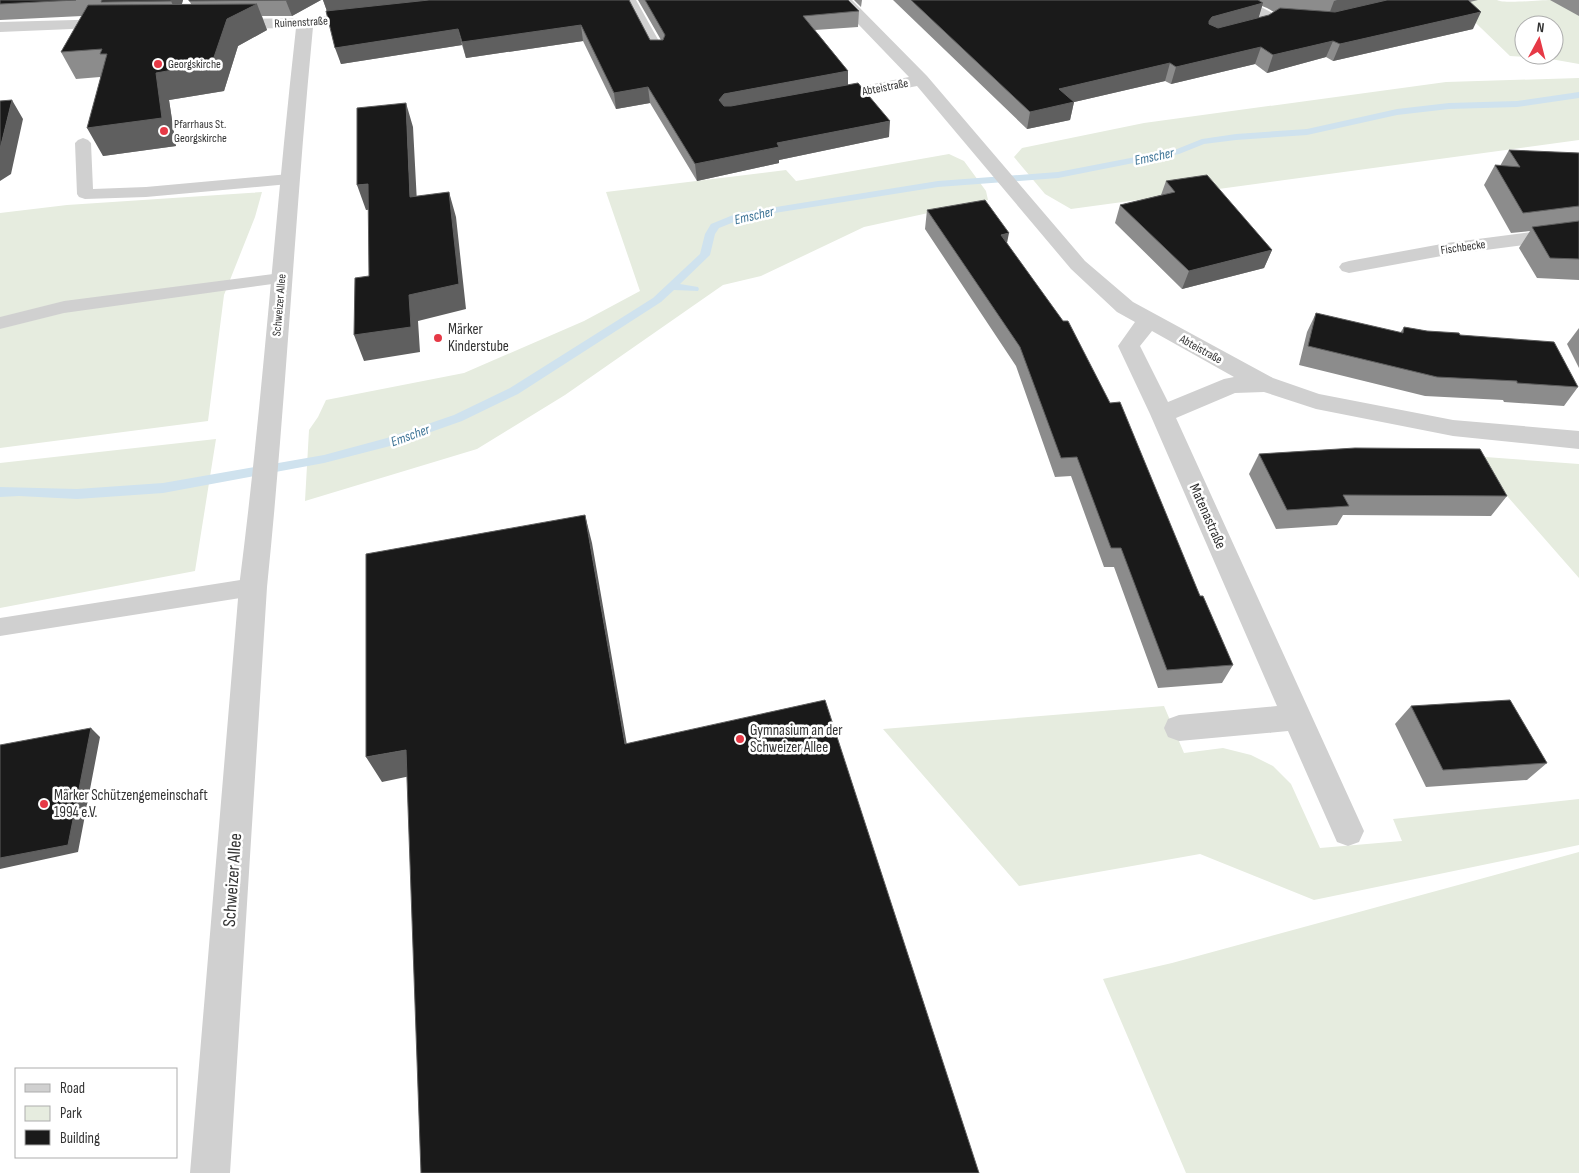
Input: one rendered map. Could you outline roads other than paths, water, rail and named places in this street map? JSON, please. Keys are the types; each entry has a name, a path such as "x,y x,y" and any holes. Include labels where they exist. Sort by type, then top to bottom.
{"street":[{"name":"Abteistraße","path":"843,0 921,80 1078,265 1125,307 1265,384 1316,401 1453,428 1579,440"},
{"path":"1236,0 1277,20"},
{"name":"Ruinenstraße","path":"208,24 305,24 381,15"},
{"path":"0,27 130,24"},
{"name":"Schweizer Allee","path":"210,1173 253,587 262,508 289,179 305,24"},
{"name":"Abteistraße","path":"812,101 921,80"},
{"name":"Fischbecke","path":"1349,268 1447,249 1579,232"},
{"name":"Matenastraße","path":"1148,320 1129,346 1162,414 1348,831"},
{"path":"1162,414 1232,386 1265,384"},
{"path":"1179,728 1298,717"}],"lane":[{"path":"630,0 658,52"},
{"path":"1258,28 1277,20"},
{"path":"83,143 85,194 146,192 289,179"},
{"path":"0,323 64,307 281,278"},
{"path":"0,627 253,587"}],"waterway":[{"name":"Emscher","path":"0,492 77,494 163,488 324,459 390,442 458,418 514,391 657,300 705,255 710,234 715,226 742,215 938,184 1058,175 1179,151 1202,142 1236,137 1307,132 1397,112 1449,106 1517,104 1579,95"},
{"path":"673,287 694,289"}],"place":[{"name":"Georgskirche","path":"158,64"},
{"name":"Pfarrhaus St. Georgskirche","path":"164,131"},
{"name":"Märker Kinderstube","path":"438,338"},
{"name":"Gymnasium an der Schweizer Allee","path":"740,739"},
{"name":"Märker Schützengemeinschaft 1994 e.V.","path":"44,804"}]}
